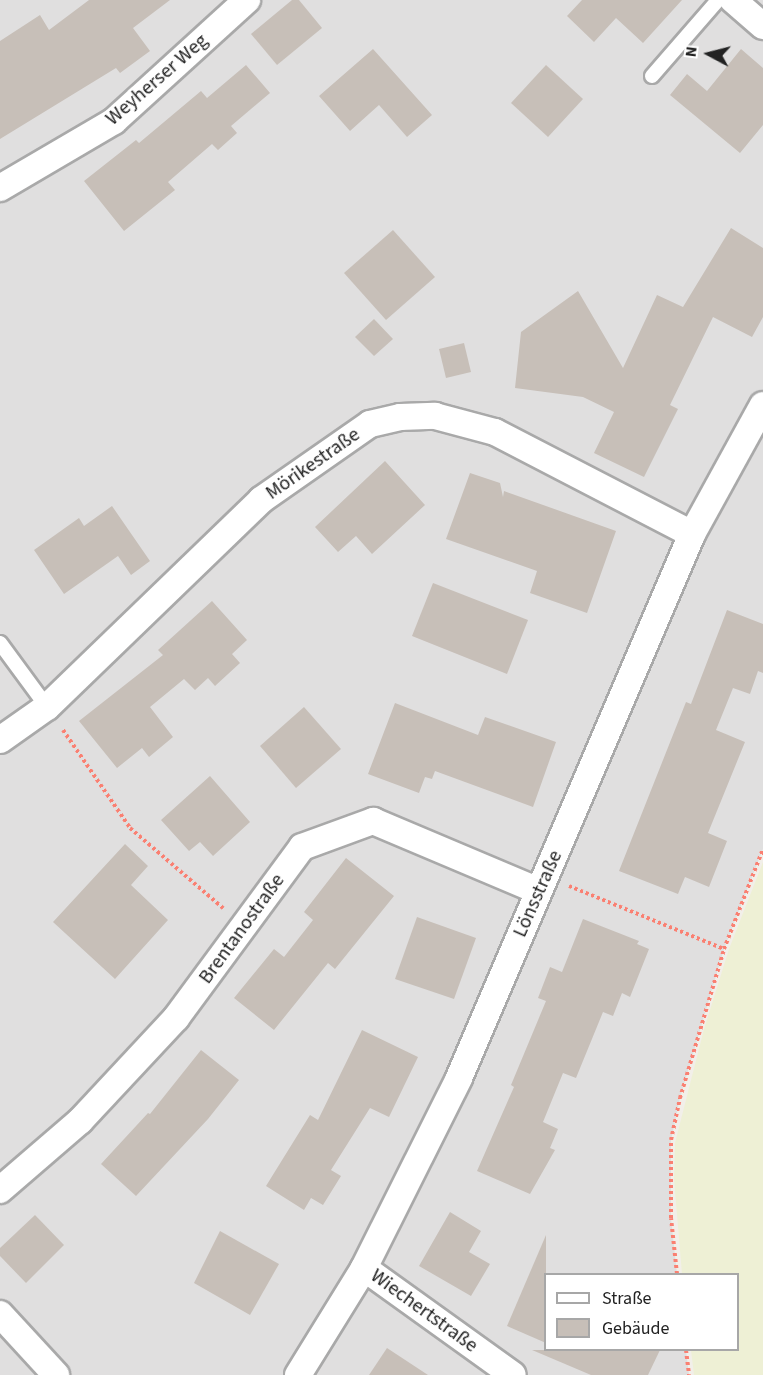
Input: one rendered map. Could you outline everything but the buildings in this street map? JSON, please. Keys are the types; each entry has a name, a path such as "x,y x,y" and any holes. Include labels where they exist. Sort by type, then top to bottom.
{"street":[{"name":"Weyherser Weg","path":"0,188 114,120 247,0"},
{"path":"733,0 763,26"},
{"name":"Lönsstraße","path":"298,1375 364,1268 459,1078 692,534 763,405"},
{"name":"Mörikestraße","path":"0,740 47,707 261,500 370,424 400,417 435,416 495,432 692,534"},
{"name":"Brentanostraße","path":"0,1190 88,1113 176,1018 302,847 373,821 543,884"},
{"name":"Wiechertstraße","path":"364,1268 513,1375"},
{"path":"0,1314 56,1375"}],"lane":[{"path":"652,76 718,0"},
{"path":"0,643 47,707"}],"path":[{"path":"47,707 129,828 244,926"},
{"path":"677,1273 670,1218 671,1140 680,1098 724,949 763,849"},
{"path":"543,884 724,949"},
{"path":"686,1351 689,1375"}],"shaded area":[{"path":"0,0 763,0 763,849 724,949 680,1098 671,1140 671,1218 677,1273 544,1273 544,1351 686,1351 689,1375 0,1375"}],"green space":[{"path":"763,862 763,1375 694,1375 691,1351 739,1351 739,1273 682,1273 674,1179 675,1143 704,1029 729,949"}]}
